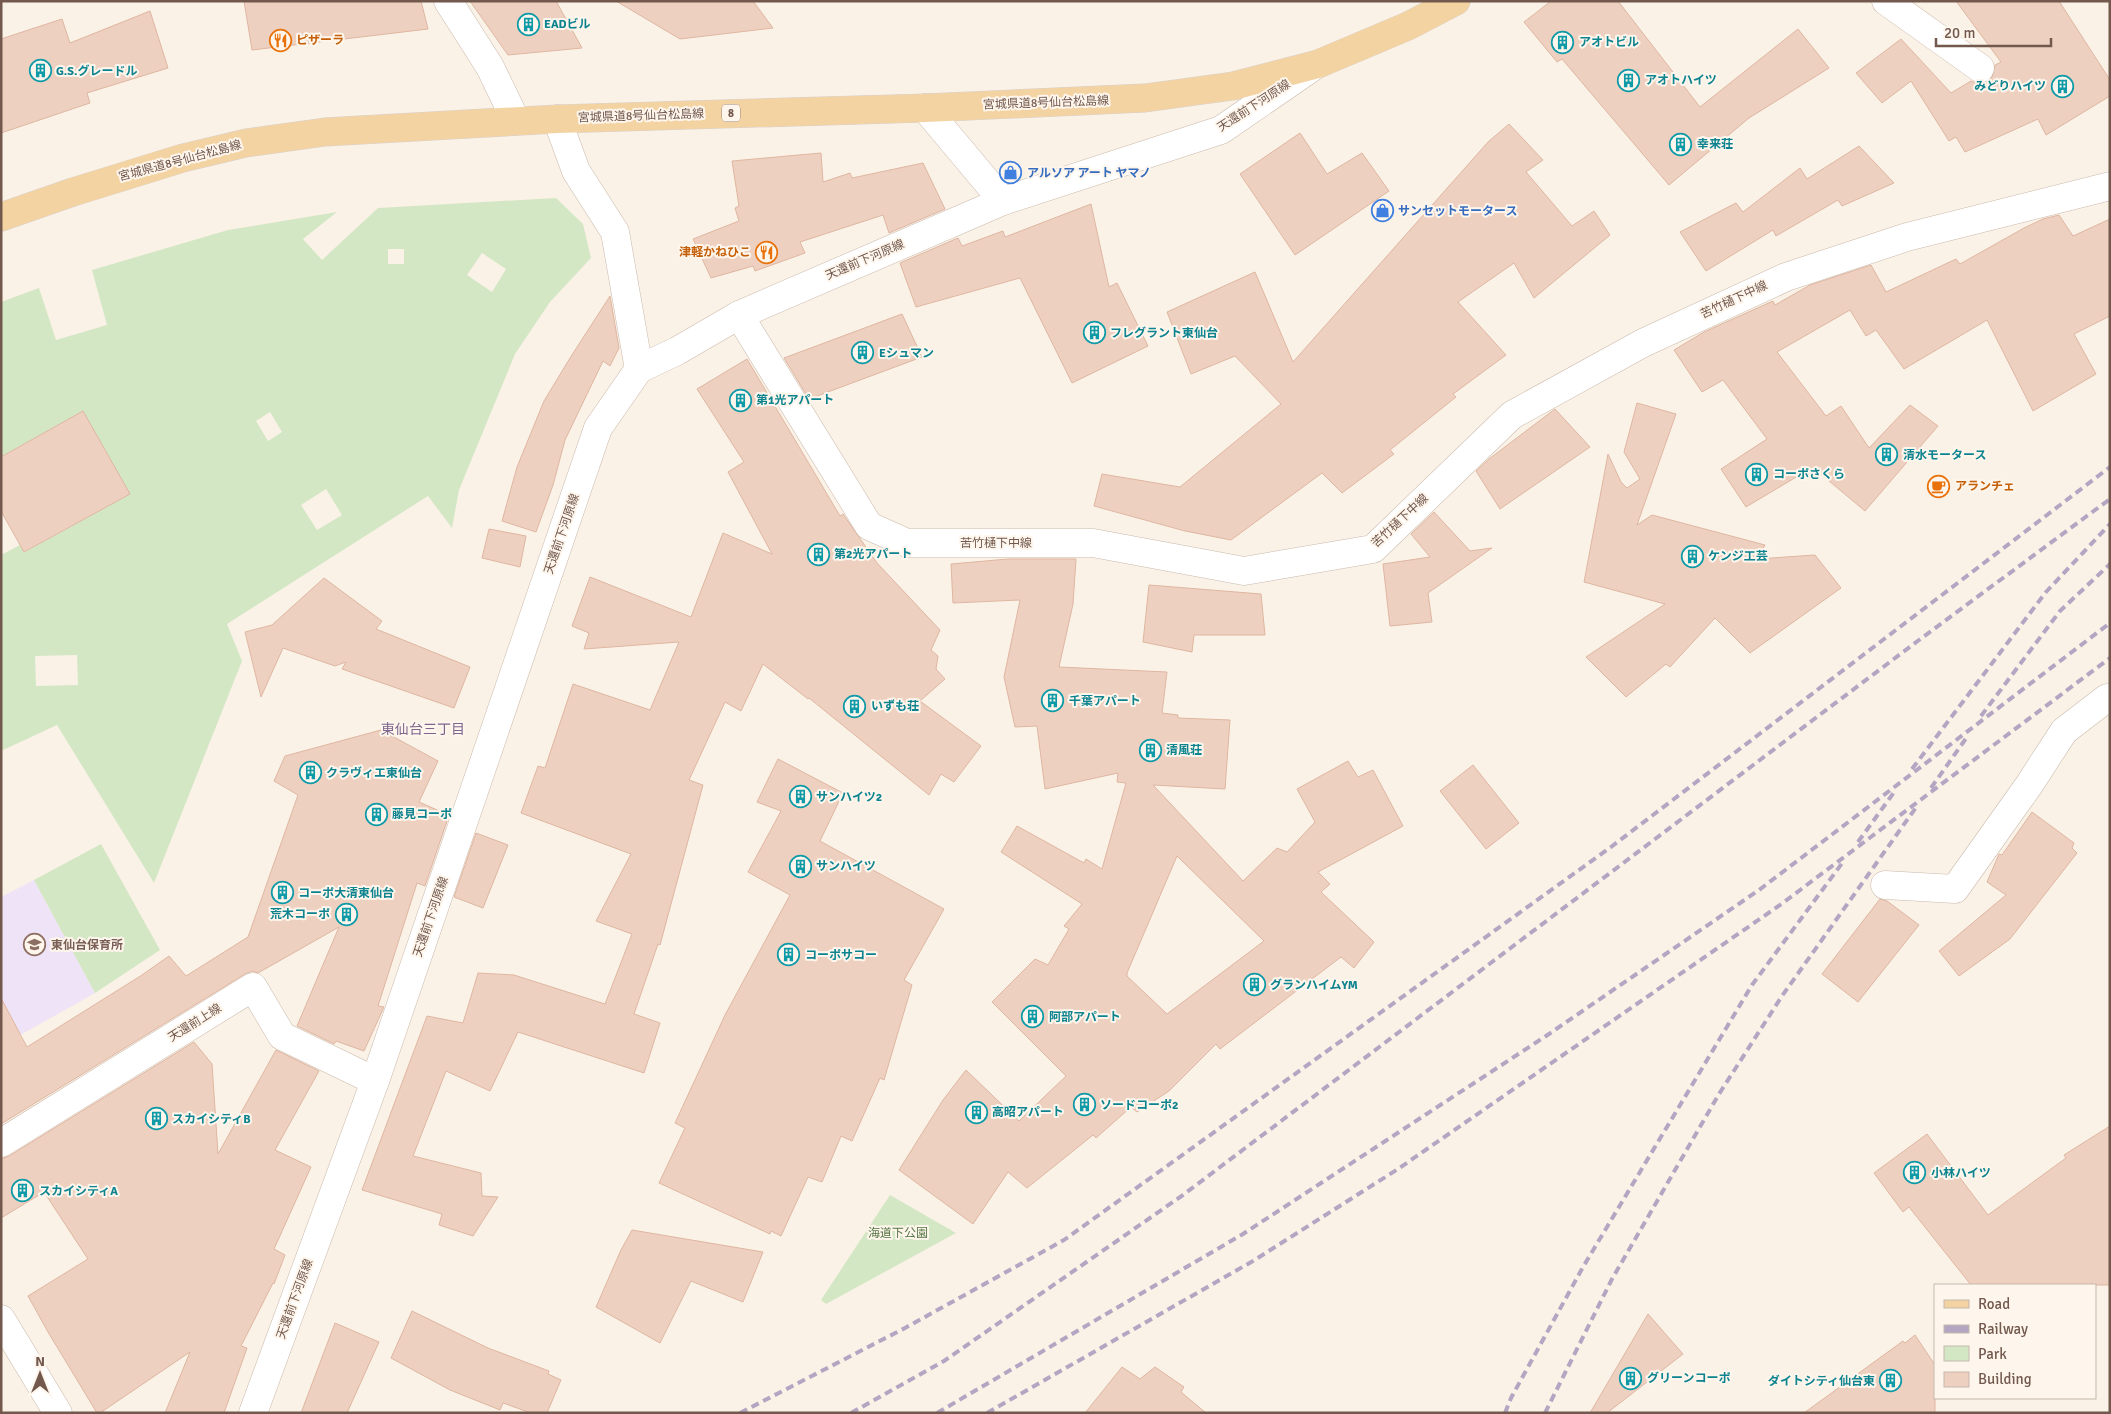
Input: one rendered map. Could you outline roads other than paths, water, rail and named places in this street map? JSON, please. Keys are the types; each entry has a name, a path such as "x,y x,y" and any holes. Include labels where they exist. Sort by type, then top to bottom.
{"main road":[{"name":"宮城県道8号仙台松島線","path":"1,217 157,165 246,143 325,132 557,119 925,108 1145,98 1233,86 1318,64 1408,26 1456,1"}],"street":[{"path":"448,1 490,67 516,121"},
{"path":"1886,1 1980,68"},
{"name":"天還前下河原線","path":"253,1413 375,1081 598,428 639,369 676,351 739,315 1003,200 1221,130 1318,64"},
{"path":"925,108 1003,200"},
{"path":"557,119 576,170 615,232 639,369"},
{"name":"苦竹樋下中線","path":"739,315 869,526 907,543 1093,543 1244,571 1373,549 1512,415 1643,342 1786,277 1907,237 2110,186"},
{"path":"1885,885 1955,889 2030,785 2064,731 2109,698"},
{"name":"天還前上線","path":"1,1143 253,987 282,1036 375,1081"},
{"path":"1,1319 58,1413"}],"railway":[{"path":"740,1413 905,1328 1064,1240 1611,847 2110,467"},
{"path":"851,1413 944,1361 1183,1195 1919,640 2110,499"},
{"path":"1912,769 2046,592 2110,524"},
{"path":"1981,716 2060,611 2110,564"},
{"path":"937,1413 1243,1234 1546,1036 1759,890 2110,623"},
{"path":"987,1413 1253,1261 1398,1169 1780,905 2110,658"},
{"path":"1931,788 1967,737"},
{"path":"1858,842 1895,791"},
{"path":"1545,1413 1612,1279 1719,1094 1782,996 1917,806"},
{"path":"1505,1413 1511,1398 1583,1267 1752,985 1843,862"}],"place":[{"name":"EADビル","path":"528,24"},
{"name":"ピザーラ","path":"280,40"},
{"name":"アオトビル","path":"1563,42"},
{"name":"G.S.グレードル","path":"40,71"},
{"name":"アオトハイツ","path":"1629,80"},
{"name":"みどりハイツ","path":"2062,86"},
{"name":"幸来荘","path":"1681,144"},
{"name":"アルソア アート ヤマノ","path":"1011,173"},
{"name":"サンセットモータース","path":"1382,211"},
{"name":"津軽かねひこ","path":"767,252"},
{"name":"フレグラント東仙台","path":"1094,333"},
{"name":"Eシュマン","path":"863,353"},
{"name":"第1光アパート","path":"740,400"},
{"name":"清水モータース","path":"1887,455"},
{"name":"コーポさくら","path":"1757,474"},
{"name":"アランチェ","path":"1939,486"},
{"name":"第2光アパート","path":"818,554"},
{"name":"ケンジ工芸","path":"1692,556"},
{"name":"千葉アパート","path":"1053,701"},
{"name":"いずも荘","path":"855,706"},
{"name":"清風荘","path":"1150,750"},
{"name":"クラヴィエ東仙台","path":"310,773"},
{"name":"サンハイツ2","path":"800,797"},
{"name":"藤見コーポ","path":"376,814"},
{"name":"サンハイツ","path":"800,866"},
{"name":"コーポ大清東仙台","path":"282,893"},
{"name":"荒木コーポ","path":"346,914"},
{"name":"東仙台保育所","path":"35,945"},
{"name":"コーポサコー","path":"789,955"},
{"name":"グランハイムYM","path":"1254,985"},
{"name":"阿部アパート","path":"1033,1017"},
{"name":"ソードコーポ2","path":"1084,1105"},
{"name":"高昭アパート","path":"976,1112"},
{"name":"スカイシティB","path":"156,1119"},
{"name":"小林ハイツ","path":"1915,1173"},
{"name":"スカイシティA","path":"23,1191"},
{"name":"グリーンコーポ","path":"1631,1378"},
{"name":"ダイトシティ仙台東","path":"1891,1381"}],"district":[{"name":"東仙台三丁目","path":"423,729"}],"park label":[{"name":"海道下公園","path":"898,1233"}]}
